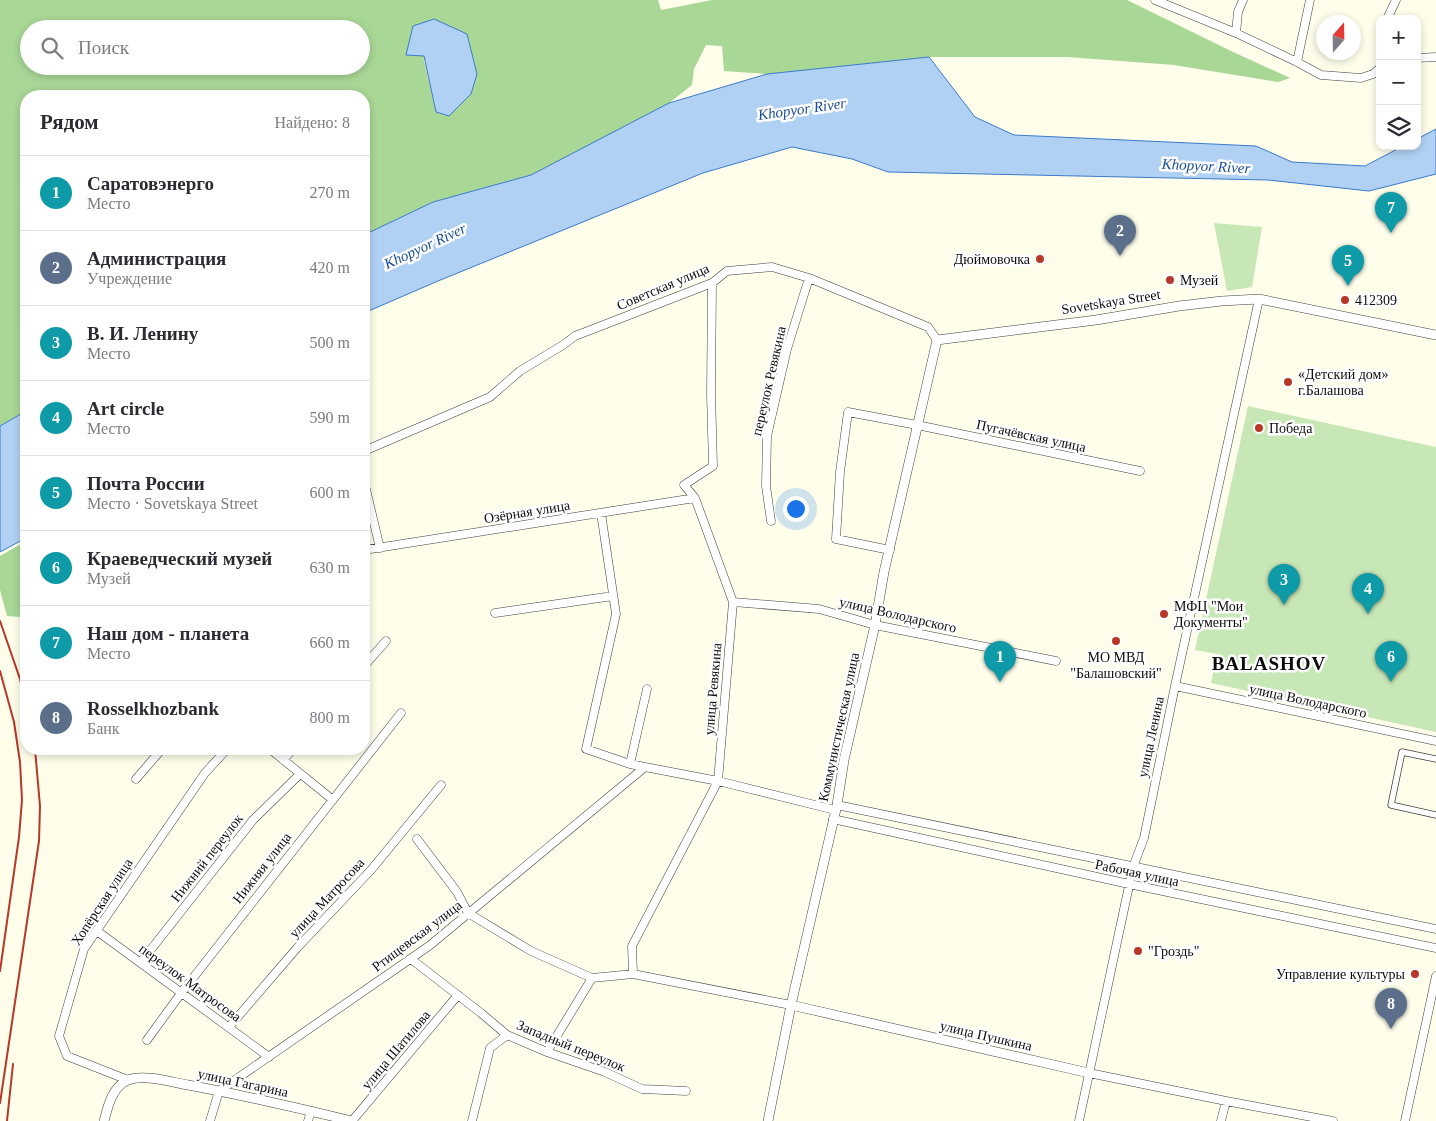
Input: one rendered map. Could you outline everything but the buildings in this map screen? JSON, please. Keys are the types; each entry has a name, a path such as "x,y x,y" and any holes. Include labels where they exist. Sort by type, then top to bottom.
{"street":[{"path":"1155,0 1236,33 1321,75 1361,78 1376,71"},
{"path":"1236,33 1238,12 1243,0"},
{"path":"1297,62 1310,0"},
{"path":"1390,15 1396,0"},
{"path":"1421,58 1436,58"},
{"name":"Советская улица","path":"370,448 490,397 520,371 575,336 712,283 727,271 772,267 809,278 928,327 937,340"},
{"name":"переулок Ревякина","path":"771,522 766,486 767,436 787,349 809,278"},
{"name":"улица Ревякина","path":"633,974 632,946 718,781 733,602 695,498 684,485 713,466 711,394 712,283"},
{"name":"Sovetskaya Street","path":"937,340 1096,320 1179,306 1258,299 1436,335"},
{"name":"улица Ленина","path":"1079,1121 1132,866 1144,838 1258,299"},
{"name":"Коммунистическая улица","path":"768,1121 791,1006 835,812 844,760 937,340"},
{"name":"Пугачёвская улица","path":"890,550 836,538 840,472 848,412 1140,471"},
{"name":"Озёрная улица","path":"370,549 695,498"},
{"path":"370,506 380,548"},
{"path":"601,513 616,614 586,749 630,764 718,781 835,812"},
{"path":"495,613 613,596"},
{"name":"улица Володарского","path":"733,602 818,610 875,625 1056,661"},
{"path":"370,659 386,640"},
{"name":"улица Володарского","path":"1175,686 1436,741"},
{"path":"630,764 647,689"},
{"name":"Нижняя улица","path":"370,753 401,713"},
{"path":"1436,759 1402,752 1391,806 1436,815"},
{"path":"136,779 157,755"},
{"name":"Хопёрская улица","path":"128,1080 66,1056 59,1036 84,949 205,773 222,755"},
{"path":"277,755 333,800"},
{"path":"283,760 288,755"},
{"name":"Нижняя улица","path":"146,1040 368,755"},
{"name":"Ртищевская улица","path":"219,1091 429,946 645,767"},
{"name":"Нижний переулок","path":"140,962 254,820 300,774"},
{"name":"улица Матросова","path":"228,1027 371,870 441,785"},
{"name":"Рабочая улица","path":"835,812 1132,866 1436,929"},
{"name":"Рабочая улица","path":"835,812 1129,884 1436,948"},
{"path":"417,839 457,892 468,913 531,951 592,978 633,974"},
{"name":"переулок Матросова","path":"97,930 268,1057"},
{"name":"Западный переулок","path":"411,959 507,1035 642,1088 686,1091"},
{"name":"улица Пушкина","path":"633,974 791,1006 1089,1074 1333,1121"},
{"path":"1405,1121 1436,976"},
{"path":"547,1052 592,978"},
{"name":"улица Шатилова","path":"352,1121 458,995"},
{"path":"472,1121 490,1048 507,1035"},
{"name":"улица Гагарина","path":"128,1080 145,1077 219,1091 352,1121"},
{"path":"104,1121 110,1100 117,1087 128,1080"},
{"path":"210,1121 219,1091"},
{"path":"1221,1121 1226,1101"},
{"path":"308,1121 311,1111"}],"green space":[{"path":"0,0 658,0 661,10 712,0 1127,0 1290,78 1278,82 1174,65 1067,57 929,57 767,74 724,71 722,46 706,45 694,69 692,85 669,103 531,175 433,202 370,232 370,90 20,90 20,414 0,426","holes":["423,56 449,116 436,112"]},
{"path":"1214,223 1262,227 1252,287 1227,291"},
{"path":"1248,406 1436,447 1436,732 1211,683 1217,654 1195,650"},
{"path":"20,544 20,617 7,616 0,590 0,556"}],"water":[{"path":"434,19 467,34 477,74 471,94 449,116 436,112 424,56 406,55 413,26"},
{"name":"Khopyor River","path":"929,57 975,117 1014,135 1256,146 1292,162 1365,166 1395,150 1421,150 1421,137 1436,129 1436,174 1369,191 1268,180 888,172 852,159 792,147 703,173 370,310 370,232 433,202 531,175 669,103 767,74"},
{"path":"20,414 20,541 0,552 0,426"}],"railway":[{"path":"0,621 20,679"},
{"path":"0,671 14,722 20,762 22,800 19,837 0,971"},
{"path":"0,1103 39,841 40,806 36,755"},
{"path":"7,1121 13,1064"}],"place":[{"name":"Наш дом - планета","path":"1391,233"},
{"name":"Администрация","path":"1120,256"},
{"name":"Дюймовочка","path":"1040,259"},
{"name":"Музей","path":"1170,280"},
{"name":"Почта России","path":"1348,286"},
{"name":"412309","path":"1345,300"},
{"name":"«Детский дом» г.Балашова","path":"1288,382"},
{"name":"Победа","path":"1259,428"},
{"name":"В. И. Ленину","path":"1284,605"},
{"name":"МФЦ \"Мои Документы\"","path":"1164,614"},
{"name":"Art circle","path":"1368,614"},
{"name":"МО МВД \"Балашовский\"","path":"1116,641"},
{"name":"Саратовэнерго","path":"1000,682"},
{"name":"Краеведческий музей","path":"1391,682"},
{"name":"\"Гроздь\"","path":"1138,951"},
{"name":"Управление культуры","path":"1415,974"},
{"name":"Rosselkhozbank","path":"1391,1029"}],"district":[{"name":"BALASHOV","path":"1269,663"}]}
